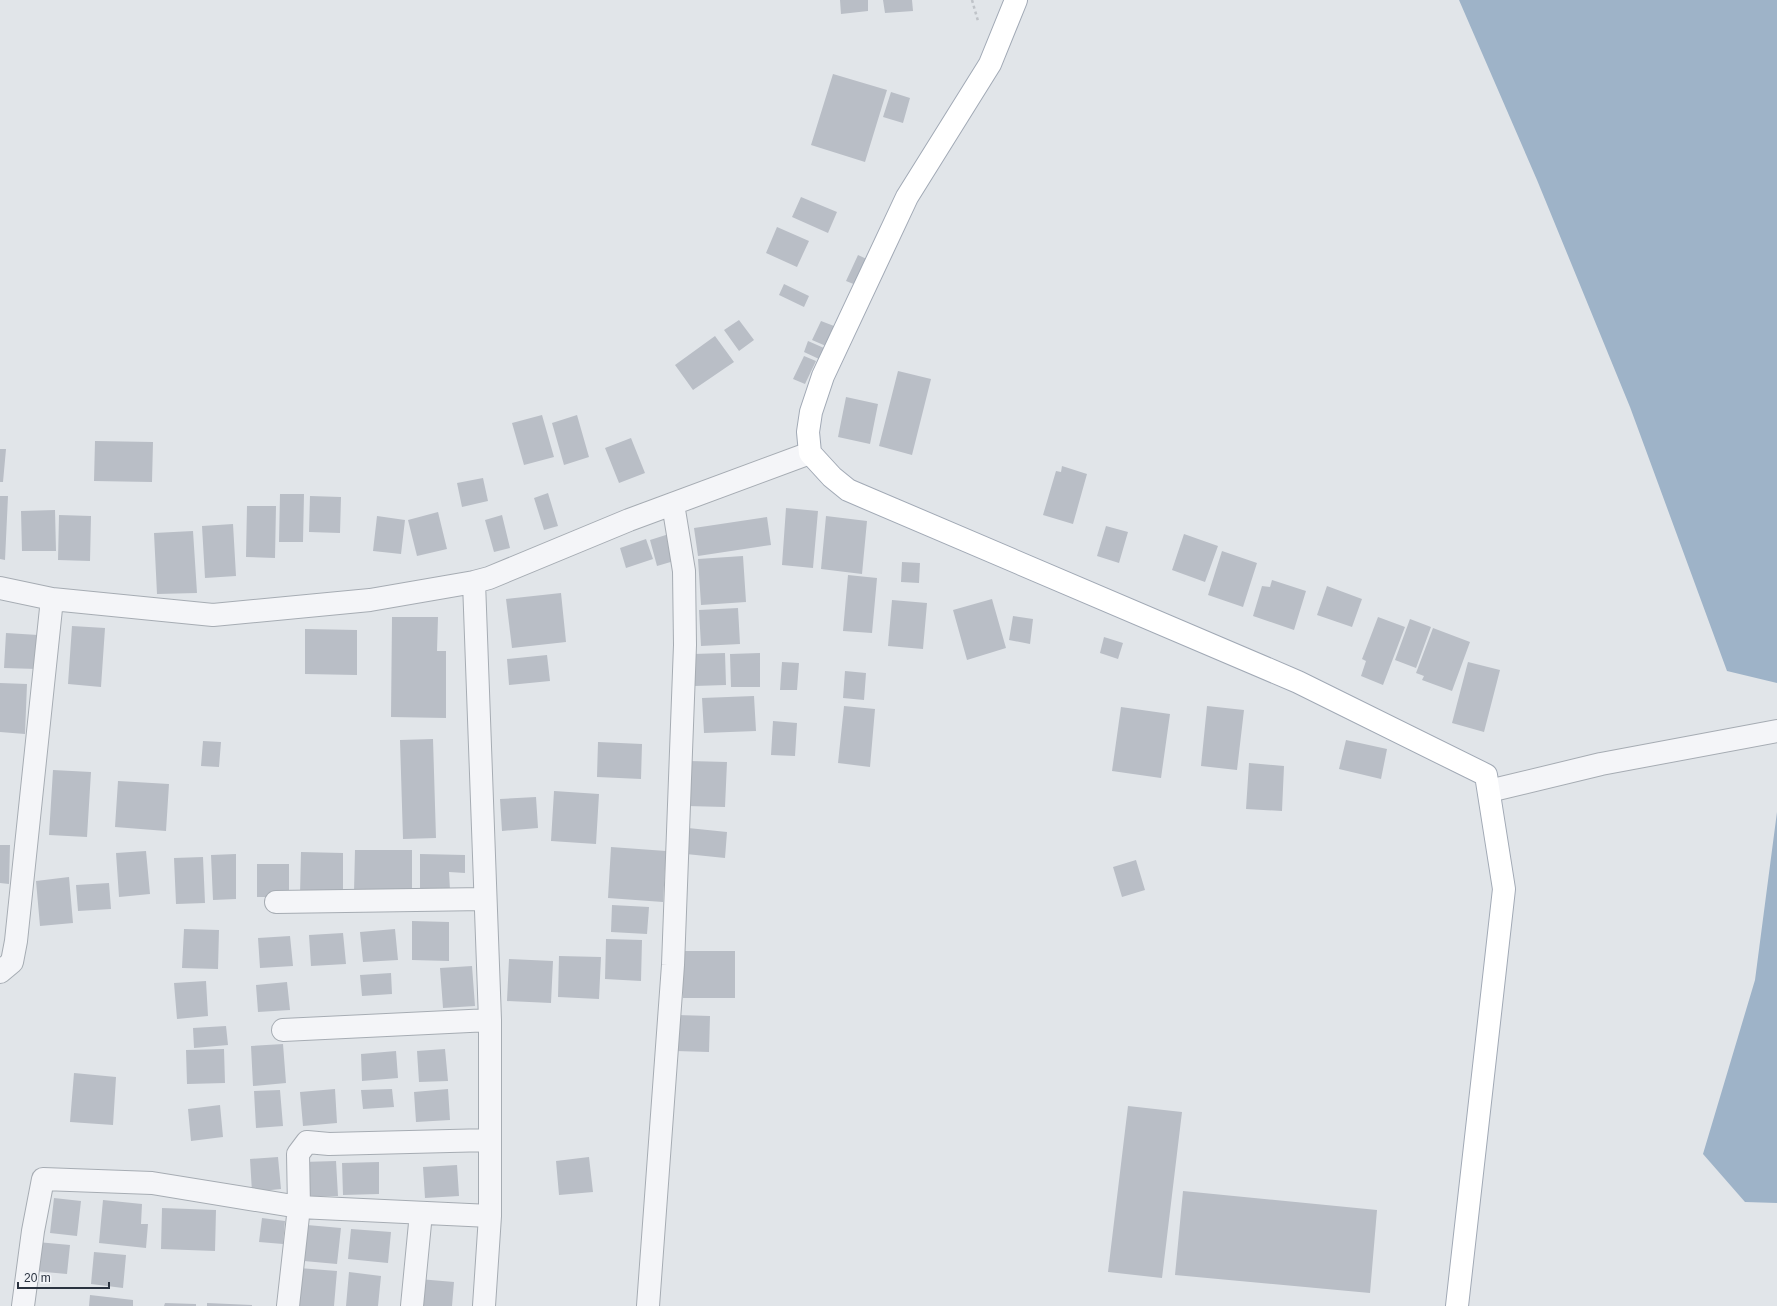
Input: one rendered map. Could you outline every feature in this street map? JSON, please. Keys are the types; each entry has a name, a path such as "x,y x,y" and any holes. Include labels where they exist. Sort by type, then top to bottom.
{"main road":[{"path":"1016,0 990,64 907,197 837,344 823,376 811,412 808,432 810,453 848,490 1298,682 1486,775 1504,888 1458,1306"}],"street":[{"path":"0,588 52,599 213,615 370,600 474,582 489,578 629,520 810,453"},
{"path":"648,1306 673,965 685,645 684,571 673,504"},
{"path":"474,582 490,1020 490,1216 484,1306"},
{"path":"0,972 12,962 16,941 52,599"},
{"path":"1489,791 1601,764 1777,731"},
{"path":"276,902 485,899"},
{"path":"283,1030 490,1020"},
{"path":"288,1306 299,1207 298,1154 307,1142 329,1144 490,1140"},
{"path":"23,1306 33,1231 43,1179 152,1183 299,1207 490,1216"},
{"path":"412,1306 421,1213"}],"water":[{"path":"1459,0 1777,0 1777,683 1727,671 1630,407 1537,180"},
{"path":"1777,812 1777,1203 1745,1202 1703,1154 1755,980"}],"building":[{"path":"840,0 868,0 868,11 841,14"},
{"path":"883,0 912,0 913,11 885,13"},
{"path":"833,74 887,90 865,162 811,145"},
{"path":"891,92 910,98 903,123 883,117"},
{"path":"801,197 837,212 828,233 792,217"},
{"path":"777,227 809,241 797,267 766,253"},
{"path":"858,255 871,261 861,287 846,281"},
{"path":"784,284 809,296 804,307 779,295"},
{"path":"739,320 754,340 739,351 724,330"},
{"path":"821,321 834,326 826,346 812,340"},
{"path":"715,336 734,362 693,390 675,365"},
{"path":"808,341 824,348 819,359 804,352"},
{"path":"804,356 816,361 805,384 793,379"},
{"path":"898,371 931,379 912,455 879,446"},
{"path":"846,397 878,404 870,444 838,437"},
{"path":"542,415 554,457 524,465 512,423"},
{"path":"577,415 589,457 564,465 552,423"},
{"path":"631,438 645,473 619,483 605,448"},
{"path":"95,441 153,442 152,482 94,481"},
{"path":"0,449 6,449 3,482 0,482"},
{"path":"1062,466 1087,474 1073,524 1043,515 1056,471 1061,472"},
{"path":"483,478 488,501 462,507 457,483"},
{"path":"548,493 558,526 544,530 534,498"},
{"path":"280,494 304,494 303,542 279,542"},
{"path":"0,496 8,496 5,560 0,559"},
{"path":"310,496 341,497 340,533 309,532"},
{"path":"247,506 276,506 275,558 246,557"},
{"path":"786,508 818,511 813,568 782,565"},
{"path":"55,510 56,551 22,551 21,511"},
{"path":"438,512 447,549 417,556 408,520"},
{"path":"59,515 91,516 90,561 58,560"},
{"path":"502,515 510,548 494,552 485,520"},
{"path":"377,516 405,520 401,554 373,551"},
{"path":"826,516 867,521 862,574 821,569"},
{"path":"767,517 771,545 698,556 694,528"},
{"path":"233,524 236,576 205,578 202,526"},
{"path":"1106,526 1128,532 1119,563 1097,556"},
{"path":"193,531 197,593 157,594 154,533"},
{"path":"669,534 669,537 667,538 674,561 657,566 650,540"},
{"path":"1184,534 1218,546 1205,582 1172,570"},
{"path":"646,539 653,559 626,568 620,548"},
{"path":"1222,551 1257,563 1243,607 1208,595"},
{"path":"743,556 746,602 701,605 698,559"},
{"path":"902,562 920,563 919,583 901,582"},
{"path":"848,575 877,578 872,633 843,631"},
{"path":"1272,580 1306,591 1294,630 1253,616 1262,586 1270,587"},
{"path":"1327,586 1362,599 1352,627 1317,615"},
{"path":"561,593 566,642 512,648 506,599"},
{"path":"992,599 1006,648 967,660 953,610"},
{"path":"892,600 927,603 923,649 888,646"},
{"path":"738,608 740,644 701,646 699,610"},
{"path":"1013,616 1033,619 1030,644 1009,640"},
{"path":"392,617 438,617 437,651 446,651 446,718 391,717"},
{"path":"1378,617 1405,627 1383,685 1361,676 1366,661 1362,659"},
{"path":"1410,619 1431,627 1416,668 1395,660"},
{"path":"72,626 105,628 101,687 68,684"},
{"path":"1433,628 1470,642 1452,691 1422,680 1424,676 1416,673"},
{"path":"305,629 357,630 357,675 305,674"},
{"path":"6,633 38,635 37,669 4,668"},
{"path":"1104,637 1123,643 1118,659 1100,653"},
{"path":"725,653 726,685 694,686 693,654"},
{"path":"760,653 760,687 731,687 730,654"},
{"path":"547,655 550,681 509,685 507,659"},
{"path":"782,662 799,663 797,690 780,690"},
{"path":"1468,662 1500,670 1484,732 1452,723"},
{"path":"845,671 866,673 864,700 843,698"},
{"path":"0,683 27,684 25,734 0,732"},
{"path":"754,696 756,731 704,733 702,698"},
{"path":"844,706 875,709 870,767 838,763"},
{"path":"1207,706 1244,710 1237,770 1201,766"},
{"path":"1121,707 1170,714 1161,778 1112,771"},
{"path":"773,721 797,723 795,756 771,755"},
{"path":"433,739 436,838 403,839 400,740"},
{"path":"1346,740 1387,749 1381,779 1339,769"},
{"path":"203,741 221,742 219,767 201,766"},
{"path":"598,742 642,744 641,779 597,777"},
{"path":"689,761 727,762 725,807 687,806"},
{"path":"1249,763 1284,766 1282,811 1246,809"},
{"path":"53,770 91,772 87,837 49,835"},
{"path":"118,781 169,784 166,831 115,827"},
{"path":"554,791 599,794 596,844 551,841"},
{"path":"536,797 538,828 502,831 500,799"},
{"path":"688,828 727,832 725,858 686,854"},
{"path":"0,845 10,845 9,884 0,883"},
{"path":"611,847 666,851 663,902 608,898"},
{"path":"355,850 412,850 412,893 354,892"},
{"path":"146,851 150,894 119,897 116,853"},
{"path":"301,852 343,853 343,895 300,895"},
{"path":"236,854 236,899 213,900 211,855"},
{"path":"420,854 465,855 465,873 449,872 450,890 420,889"},
{"path":"203,857 205,903 176,904 174,858"},
{"path":"1136,860 1145,890 1122,897 1113,867"},
{"path":"257,864 289,864 289,897 257,897"},
{"path":"69,877 73,923 40,926 36,881"},
{"path":"109,883 111,909 78,911 76,885"},
{"path":"612,905 649,907 647,934 611,932"},
{"path":"412,921 449,922 449,961 412,960"},
{"path":"184,929 219,930 218,969 182,968"},
{"path":"395,929 398,960 363,962 360,932"},
{"path":"343,933 346,964 311,966 309,935"},
{"path":"290,936 293,966 260,968 258,938"},
{"path":"606,939 642,940 641,981 605,979"},
{"path":"683,951 735,951 735,998 683,998"},
{"path":"559,956 601,957 599,999 558,997"},
{"path":"509,959 553,961 551,1003 507,1001"},
{"path":"472,966 475,1006 443,1008 440,968"},
{"path":"391,973 392,994 362,996 360,975"},
{"path":"206,981 208,1016 177,1019 174,983"},
{"path":"287,982 290,1010 258,1012 256,985"},
{"path":"677,1015 710,1016 709,1052 676,1051"},
{"path":"226,1026 228,1045 194,1048 193,1028"},
{"path":"283,1044 286,1083 253,1086 251,1046"},
{"path":"224,1049 225,1083 187,1084 186,1050"},
{"path":"445,1049 448,1081 419,1082 417,1051"},
{"path":"396,1051 398,1078 362,1081 361,1054"},
{"path":"74,1073 116,1077 113,1125 70,1122"},
{"path":"335,1089 337,1123 303,1126 300,1092"},
{"path":"392,1089 394,1107 363,1109 361,1090"},
{"path":"448,1089 450,1120 416,1122 414,1092"},
{"path":"280,1090 283,1126 256,1128 254,1091"},
{"path":"220,1105 223,1137 191,1141 188,1109"},
{"path":"1128,1106 1182,1112 1162,1278 1108,1272"},
{"path":"278,1157 281,1189 252,1192 250,1159"},
{"path":"589,1157 593,1192 559,1195 556,1161"},
{"path":"336,1161 338,1196 304,1196 303,1162"},
{"path":"379,1162 379,1194 343,1195 342,1163"},
{"path":"457,1165 459,1196 425,1198 423,1167"},
{"path":"1183,1191 1377,1210 1370,1293 1175,1275"},
{"path":"54,1198 81,1201 77,1236 50,1233"},
{"path":"103,1200 142,1204 141,1224 148,1224 146,1248 99,1243"},
{"path":"162,1208 216,1210 215,1251 161,1249"},
{"path":"262,1218 285,1221 283,1244 259,1242"},
{"path":"307,1225 341,1228 337,1264 304,1261"},
{"path":"351,1229 391,1232 388,1263 348,1259"},
{"path":"37,1242 70,1245 67,1274 34,1271"},
{"path":"94,1252 126,1255 123,1288 91,1284"},
{"path":"299,1268 337,1271 334,1306 296,1306"},
{"path":"349,1272 381,1276 378,1306 346,1306"},
{"path":"419,1279 454,1282 452,1306 417,1306"},
{"path":"90,1295 133,1300 133,1306 89,1306"},
{"path":"165,1303 196,1304 196,1306 164,1306"},
{"path":"207,1303 252,1305 252,1306 207,1306"}]}
